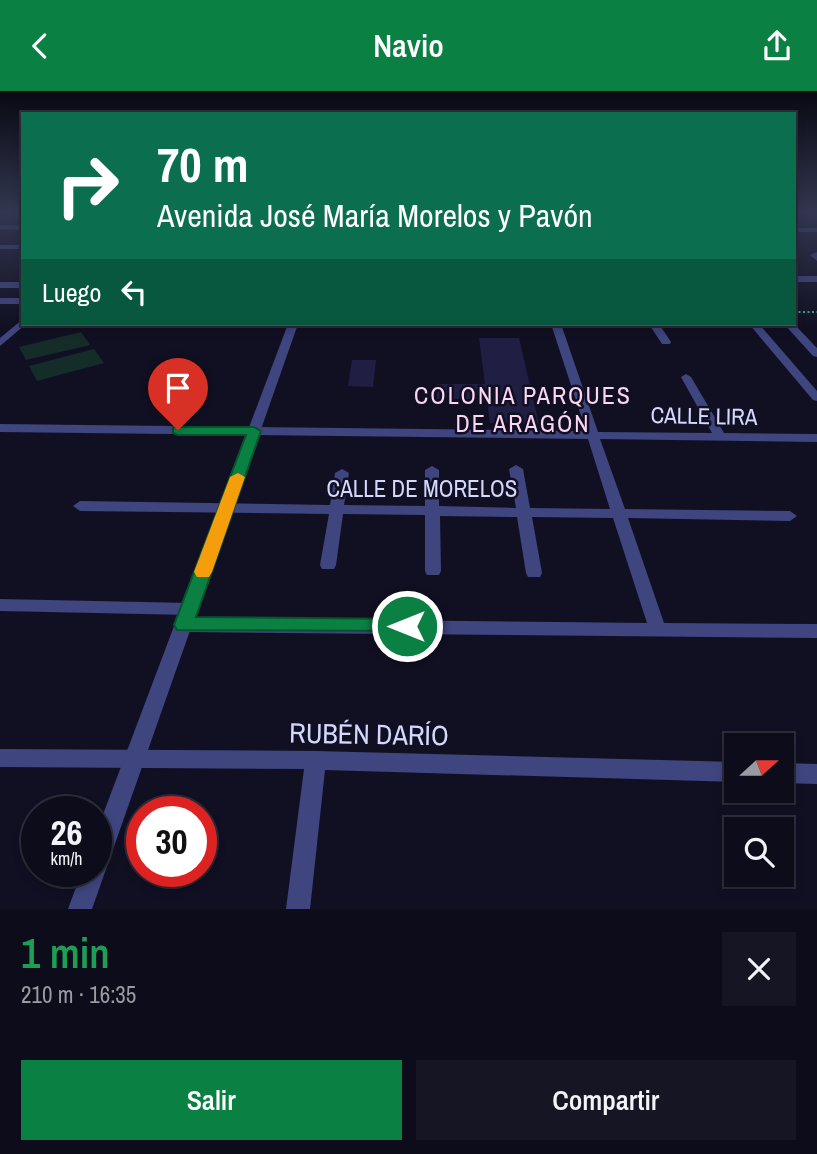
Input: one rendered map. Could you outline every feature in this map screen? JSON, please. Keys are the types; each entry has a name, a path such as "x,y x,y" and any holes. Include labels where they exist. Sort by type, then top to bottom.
{"street":[{"path":"4,285 21,275"},
{"path":"796,279 817,279"},
{"path":"2,303 21,301"},
{"path":"0,343 21,323"},
{"path":"112,821 292,326"},
{"path":"557,326 657,628"},
{"path":"655,326 666,342"},
{"path":"756,326 817,398"},
{"path":"791,326 815,350"},
{"path":"686,377 720,437"},
{"name":"CALLE LIRA","path":"0,428 817,438"},
{"path":"432,470 433,571"},
{"path":"516,470 534,573"},
{"path":"328,565 342,473"},
{"name":"CALLE DE MORELOS","path":"80,506 523,512 618,516 790,516"},
{"path":"0,605 187,617 817,631"},
{"name":"RUBÉN DARÍO","path":"0,758 316,760 724,772"},
{"path":"298,909 316,760"},
{"path":"794,773 817,774"},
{"path":"80,909 88,887"}],"path":[{"path":"796,312 817,312"}],"green space":[{"path":"81,332 90,345 26,360 19,347"},
{"path":"94,349 104,363 37,381 29,366"}],"building":[{"path":"479,338 519,338 539,424 490,423 487,399 437,399 437,384 485,384"},
{"path":"352,360 376,360 373,387 348,386"}],"slow traffic":[{"path":"203,572 238,477"}],"district":[{"name":"COLONIA PARQUES DE ARAGÓN","path":"523,410"}],"route":[{"path":"178,430 254,431 184,625 407,626"}]}
